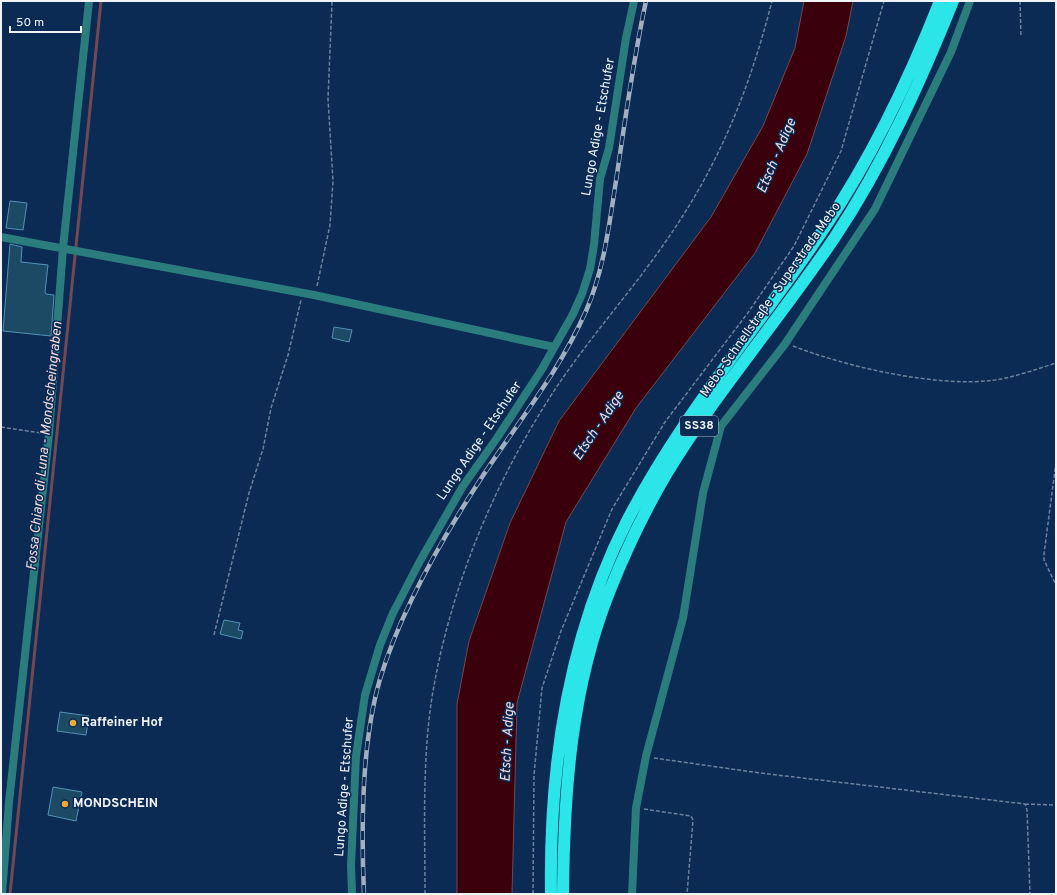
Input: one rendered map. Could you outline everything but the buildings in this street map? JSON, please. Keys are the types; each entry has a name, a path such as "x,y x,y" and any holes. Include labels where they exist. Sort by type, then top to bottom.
{"highway":[{"name":"Mebo-Schnellstraße - Superstrada Mebo","path":"551,894 552,814 564,707 573,664 583,631 613,551 645,488 682,428 799,265 852,184 893,109 922,48 940,1"},
{"name":"Mebo-Schnellstraße - Superstrada Mebo","path":"563,894 566,786 579,697 593,639 609,592 626,553 668,472 723,392 811,272 862,194 905,115 954,1"}],"street":[{"path":"2,894 9,804 49,434 63,248 89,1"},
{"name":"Lungo Adige - Etschufer","path":"352,894 351,858 356,756 365,695 380,645 409,581 463,486 532,384 573,314 590,269 598,224 597,199 600,179 609,148 626,38 634,1"},
{"path":"632,894 636,808 646,756 683,618 703,493 721,426 785,344 876,209 951,52 970,1"},
{"path":"1,237 314,295 554,347"}],"path":[{"path":"426,894 425,792 428,734 432,699 442,642 457,588 480,530 518,452 545,405 575,360 660,250 704,182 740,107 761,46 772,1"},
{"path":"1020,1 1021,37"},
{"path":"314,295 330,225 333,181 328,100 332,2"},
{"path":"214,635 250,493 263,449 271,408 299,314 302,293"},
{"path":"785,344 864,367 942,382 995,380 1056,363"},
{"path":"1,427 49,434"},
{"path":"1056,462 1044,554 1044,560 1056,585"},
{"path":"646,756 760,773 1025,804 1056,805"},
{"path":"1025,804 1027,810 1030,894"},
{"path":"636,808 691,816 693,820 687,894"}],"water":[{"name":"Etsch - Adige","path":"804,1 853,1 846,36 807,154 755,253 636,408 566,522 517,703 512,894 457,894 457,704 469,641 510,523 559,421 711,217 763,126 795,48"}],"waterway":[{"name":"Fossa Chiaro di Luna - Mondscheingraben","path":"10,894 101,1"}],"railway":[{"path":"364,894 363,814 366,758 369,731 380,679 399,626 439,547 484,474 552,375 576,333 586,311 602,263 633,68 646,1"}],"place":[{"name":"Raffeiner Hof","path":"73,723"},
{"name":"MONDSCHEIN","path":"65,804"}]}
